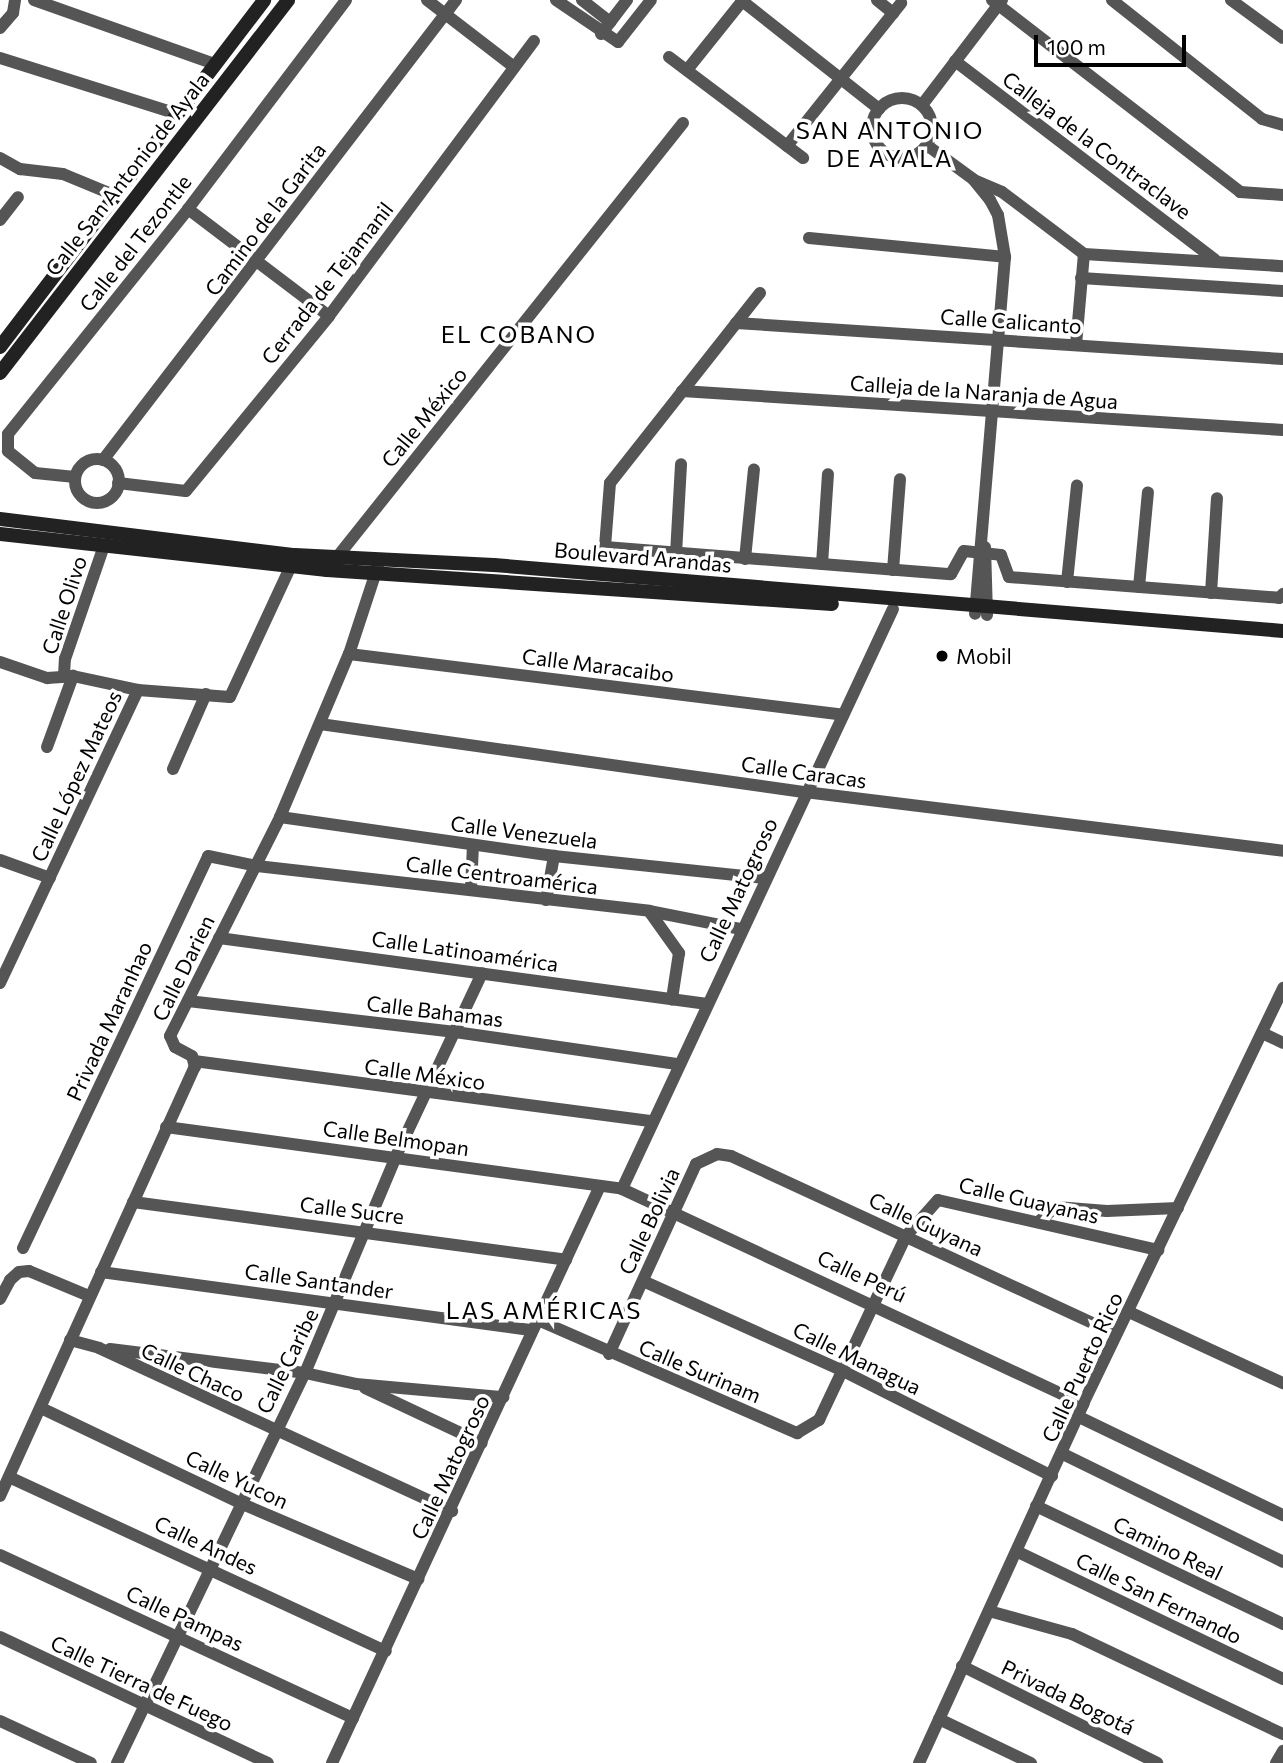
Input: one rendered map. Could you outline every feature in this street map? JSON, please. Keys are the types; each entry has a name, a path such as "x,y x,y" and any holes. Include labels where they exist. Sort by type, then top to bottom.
{"main road":[{"path":"0,347 264,0"},
{"name":"Calle San Antonio de Ayala","path":"0,373 288,0"},
{"path":"150,150 164,161"},
{"path":"90,229 103,240"},
{"name":"Boulevard Arandas","path":"3,519 294,561"},
{"name":"Boulevard Arandas","path":"0,535 331,565 494,565 1283,638"},
{"name":"Boulevard Arandas","path":"378,567 500,580 893,609 981,611 1283,632"}],"street":[{"path":"2,24 15,0"},
{"path":"34,0 215,64"},
{"name":"Calle del Tezontle","path":"75,478 35,472 8,450 8,434 188,209 345,0"},
{"path":"427,0 514,67"},
{"name":"Camino de la Garita","path":"103,460 456,0"},
{"path":"556,0 618,42 651,0"},
{"path":"582,0 610,22"},
{"path":"601,33 627,0"},
{"path":"687,71 742,0 879,109"},
{"path":"787,146 897,8 877,0"},
{"path":"1112,0 1262,119 1283,125"},
{"path":"1231,0 1283,38"},
{"path":"922,105 997,2 1240,192 1283,195"},
{"name":"Cerrada de Tejamanil","path":"118,483 186,491 329,316 534,41"},
{"path":"669,57 803,158"},
{"path":"0,58 178,114"},
{"name":"Calleja de la Contraclave","path":"955,61 1215,260"},
{"path":"908,98 922,105 931,117 933,132 928,146 908,159 884,153 872,132 879,109 891,100 908,98"},
{"name":"Calle México","path":"331,565 682,123"},
{"path":"928,146 973,179 1002,192 1084,254 1283,266"},
{"path":"0,158 20,169 63,174 116,196"},
{"path":"973,179 998,215 1005,257 983,548 981,611"},
{"path":"0,219 18,197"},
{"path":"188,209 329,316"},
{"path":"809,238 1005,257"},
{"path":"1076,345 1084,254"},
{"path":"1081,278 1283,291"},
{"path":"760,293 610,482 605,547 951,574 958,569 961,553 983,548 1004,557 1004,572 1009,577 1211,593 1283,595"},
{"name":"Calle Calicanto","path":"736,323 1283,359"},
{"name":"Calleja de la Naranja de Agua","path":"682,391 1283,430"},
{"path":"103,460 116,470 118,483 110,498 97,502 78,492 75,478 86,462 103,460"},
{"path":"676,554 681,464"},
{"path":"746,559 754,469"},
{"path":"822,564 828,474"},
{"path":"893,570 900,479"},
{"path":"1067,582 1077,486"},
{"path":"1139,587 1148,492"},
{"path":"1211,593 1217,498"},
{"path":"0,535 3,519"},
{"name":"Calle Olivo","path":"47,747 68,676 65,659 104,546"},
{"path":"0,662 47,678 68,676 138,690 232,696 294,561"},
{"path":"494,565 500,580"},
{"name":"Calle Darien","path":"194,1061 175,1047 170,1036 280,817 349,654 378,567"},
{"name":"Calle Matogroso","path":"622,1189 650,1121 893,609"},
{"name":"Calle Maracaibo","path":"349,654 843,715"},
{"name":"Calle López Mateos","path":"0,983 138,690"},
{"path":"173,769 206,694"},
{"name":"Calle Caracas","path":"320,724 805,792 1283,851"},
{"name":"Calle Venezuela","path":"280,817 554,856 765,878"},
{"path":"471,890 473,845"},
{"name":"Privada Maranhao","path":"23,1248 208,856 257,866"},
{"path":"547,900 554,856"},
{"name":"Calle López Mateos","path":"0,860 50,878"},
{"name":"Calle Centroamérica","path":"257,866 649,911 741,929"},
{"path":"649,911 679,953 672,999"},
{"name":"Calle Latinoamérica","path":"219,938 706,1004"},
{"name":"Calle Caribe","path":"117,1763 274,1432 305,1373 369,1230 396,1156 482,973"},
{"name":"Calle Puerto Rico","path":"919,1763 962,1666 1018,1552 1036,1506 1063,1454 1077,1416 1283,988"},
{"name":"Calle Bahamas","path":"188,1001 454,1032 677,1064"},
{"path":"1262,1033 1283,1043"},
{"path":"0,1496 194,1061"},
{"name":"Calle México","path":"194,1061 425,1095 650,1121"},
{"name":"Calle Belmopan","path":"166,1127 396,1156 622,1189"},
{"name":"Calle Bolivia","path":"609,1354 696,1164 717,1154"},
{"name":"Calle Guyana","path":"717,1154 906,1236 1116,1335"},
{"name":"Calle Matogroso","path":"332,1763 452,1511 600,1186"},
{"name":"Calle Perú","path":"622,1189 674,1210 1083,1404"},
{"name":"Calle Guayanas","path":"906,1236 938,1200 1158,1250"},
{"name":"Calle Sucre","path":"133,1202 369,1230 566,1260"},
{"path":"1038,1222 1056,1207 1107,1211 1178,1208"},
{"path":"843,1371 906,1236"},
{"path":"0,1299 10,1280 19,1272 29,1271 89,1296"},
{"name":"Calle Santander","path":"101,1272 337,1303 535,1325"},
{"name":"Calle Managua","path":"643,1281 843,1371 1052,1476"},
{"path":"1129,1312 1283,1383"},
{"name":"Calle Surinam","path":"535,1325 797,1433 810,1429 819,1420 843,1371"},
{"name":"Calle Chaco","path":"70,1340 99,1348 274,1432 452,1511"},
{"path":"99,1348 305,1373 356,1384 503,1397"},
{"path":"356,1384 482,1443"},
{"name":"Calle Yucon","path":"41,1408 240,1503 418,1579"},
{"path":"1077,1416 1283,1516"},
{"path":"1063,1454 1283,1562"},
{"name":"Calle Andes","path":"9,1478 209,1567 386,1651"},
{"name":"Camino Real","path":"1036,1506 1283,1624"},
{"name":"Calle San Fernando","path":"1018,1552 1283,1679"},
{"name":"Calle Pampas","path":"0,1555 353,1718"},
{"path":"989,1611 1072,1634 1283,1734"},
{"name":"Calle Tierra de Fuego","path":"0,1637 268,1763"},
{"name":"Privada Bogotá","path":"962,1666 1157,1763"},
{"path":"939,1719 1031,1763"},
{"path":"0,1721 91,1763"}],"place":[{"name":"Mobil","path":"942,656"}],"district":[{"name":"SAN ANTONIO DE AYALA","path":"890,144"},
{"name":"EL COBANO","path":"519,334"},
{"name":"LAS AMÉRICAS","path":"544,1310"}]}
